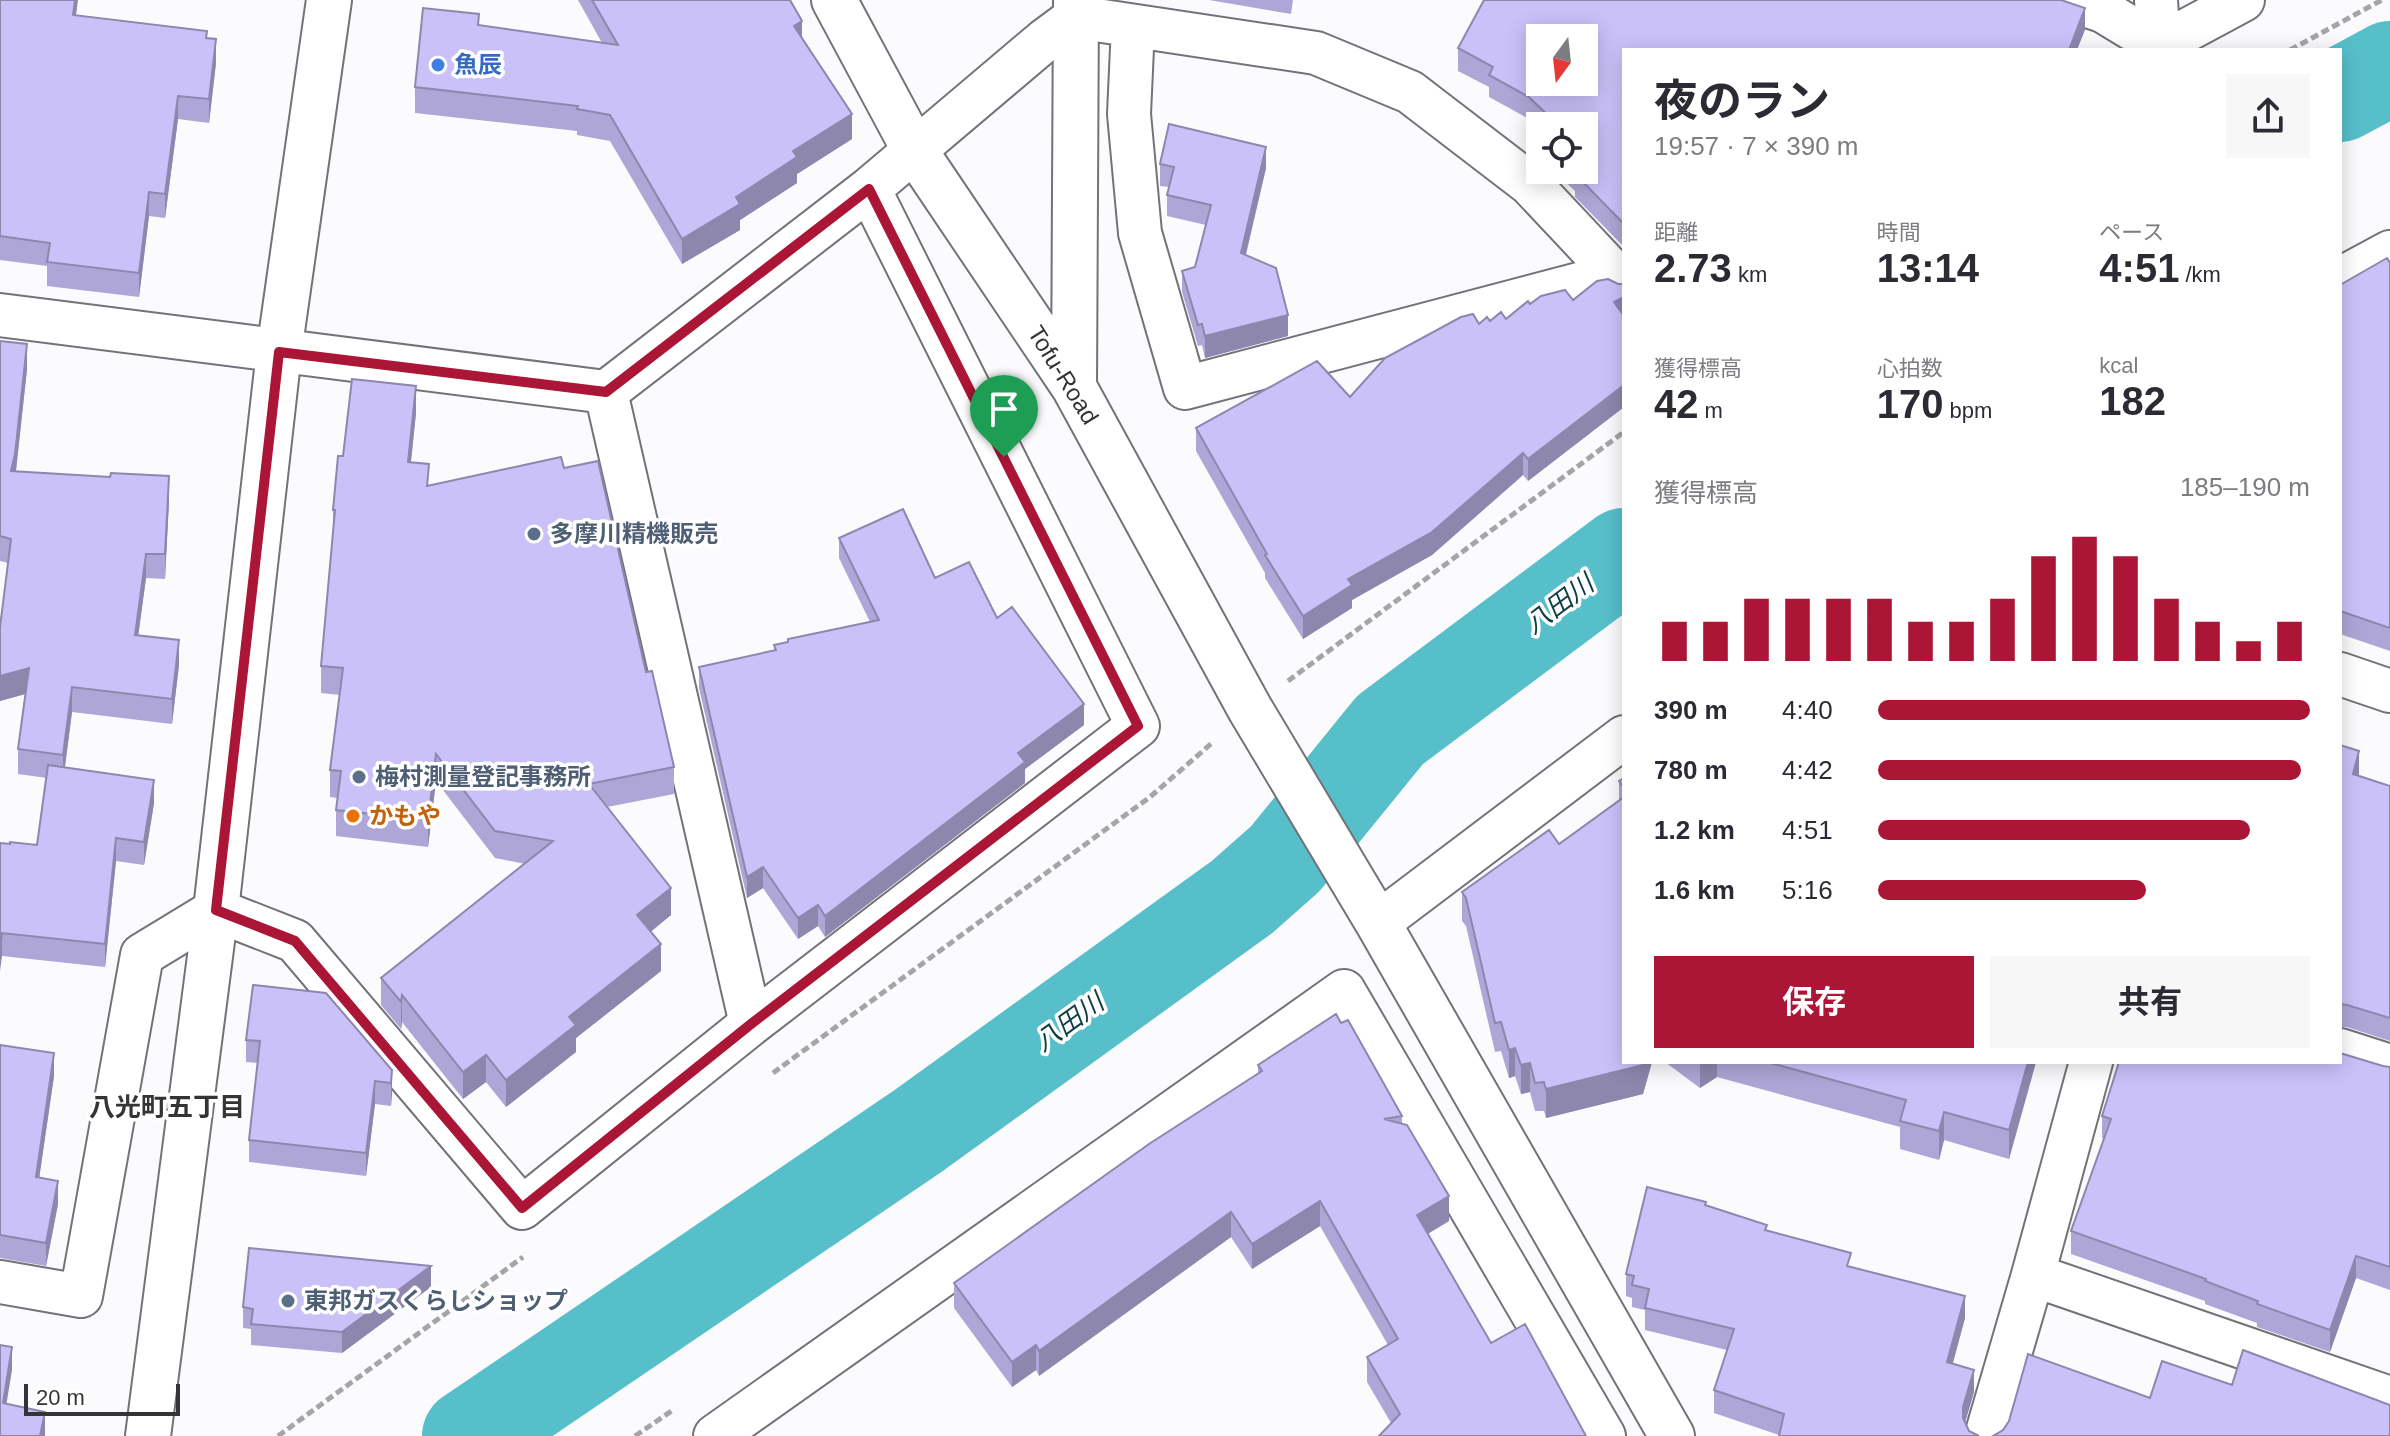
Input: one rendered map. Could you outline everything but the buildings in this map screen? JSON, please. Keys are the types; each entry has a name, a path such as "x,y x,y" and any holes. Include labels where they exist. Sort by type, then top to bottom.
{"street":[{"path":"148,1436 216,910 279,352 329,0"},
{"name":"Tofu-Road","path":"834,0 915,151 1074,387 1250,709 1378,923 1672,1436"},
{"path":"2069,0 2103,11 2155,48"},
{"path":"2155,48 2156,0"},
{"path":"2155,48 2243,0"},
{"path":"0,315 606,392 869,189 1045,40 1076,9"},
{"path":"1076,9 1133,26 1316,53 1410,92 1530,184 1618,280 1185,388 1140,233 1129,114 1133,26"},
{"path":"1074,387 1076,9"},
{"path":"216,910 295,941 522,1208 751,1024 1138,726 869,189"},
{"path":"2342,278 2390,252"},
{"path":"606,392 751,1024"},
{"path":"2342,675 2390,691"},
{"path":"1378,923 1622,739"},
{"path":"0,1282 81,1296 142,955 216,910"},
{"path":"731,1433 1344,991 1604,1436"},
{"path":"2342,1051 2390,1066"},
{"path":"1986,1436 2090,1064"},
{"path":"2033,1275 2390,1398"}],"path":[{"path":"2294,48 2382,0"},
{"path":"766,1079 1150,797 1250,709 1622,433"},
{"path":"278,1436 535,1248"}],"waterway":[{"name":"八田川","path":"2342,94 2390,68"},
{"name":"八田川","path":"469,1436 918,1131 1242,897 1285,859 1390,730 1622,556"}],"place":[{"name":"魚辰","path":"438,65"},
{"name":"多摩川精機販売","path":"534,534"},
{"name":"梅村測量登記事務所","path":"359,777"},
{"name":"かもや","path":"353,816"},
{"name":"東邦ガスくらしショップ","path":"288,1301"}],"district":[{"name":"八光町五丁目","path":"167,1107"}],"route":[{"path":"869,189 1004,457 1138,726 751,1024 522,1208 295,941 216,910 279,352 606,392 869,189"}]}
